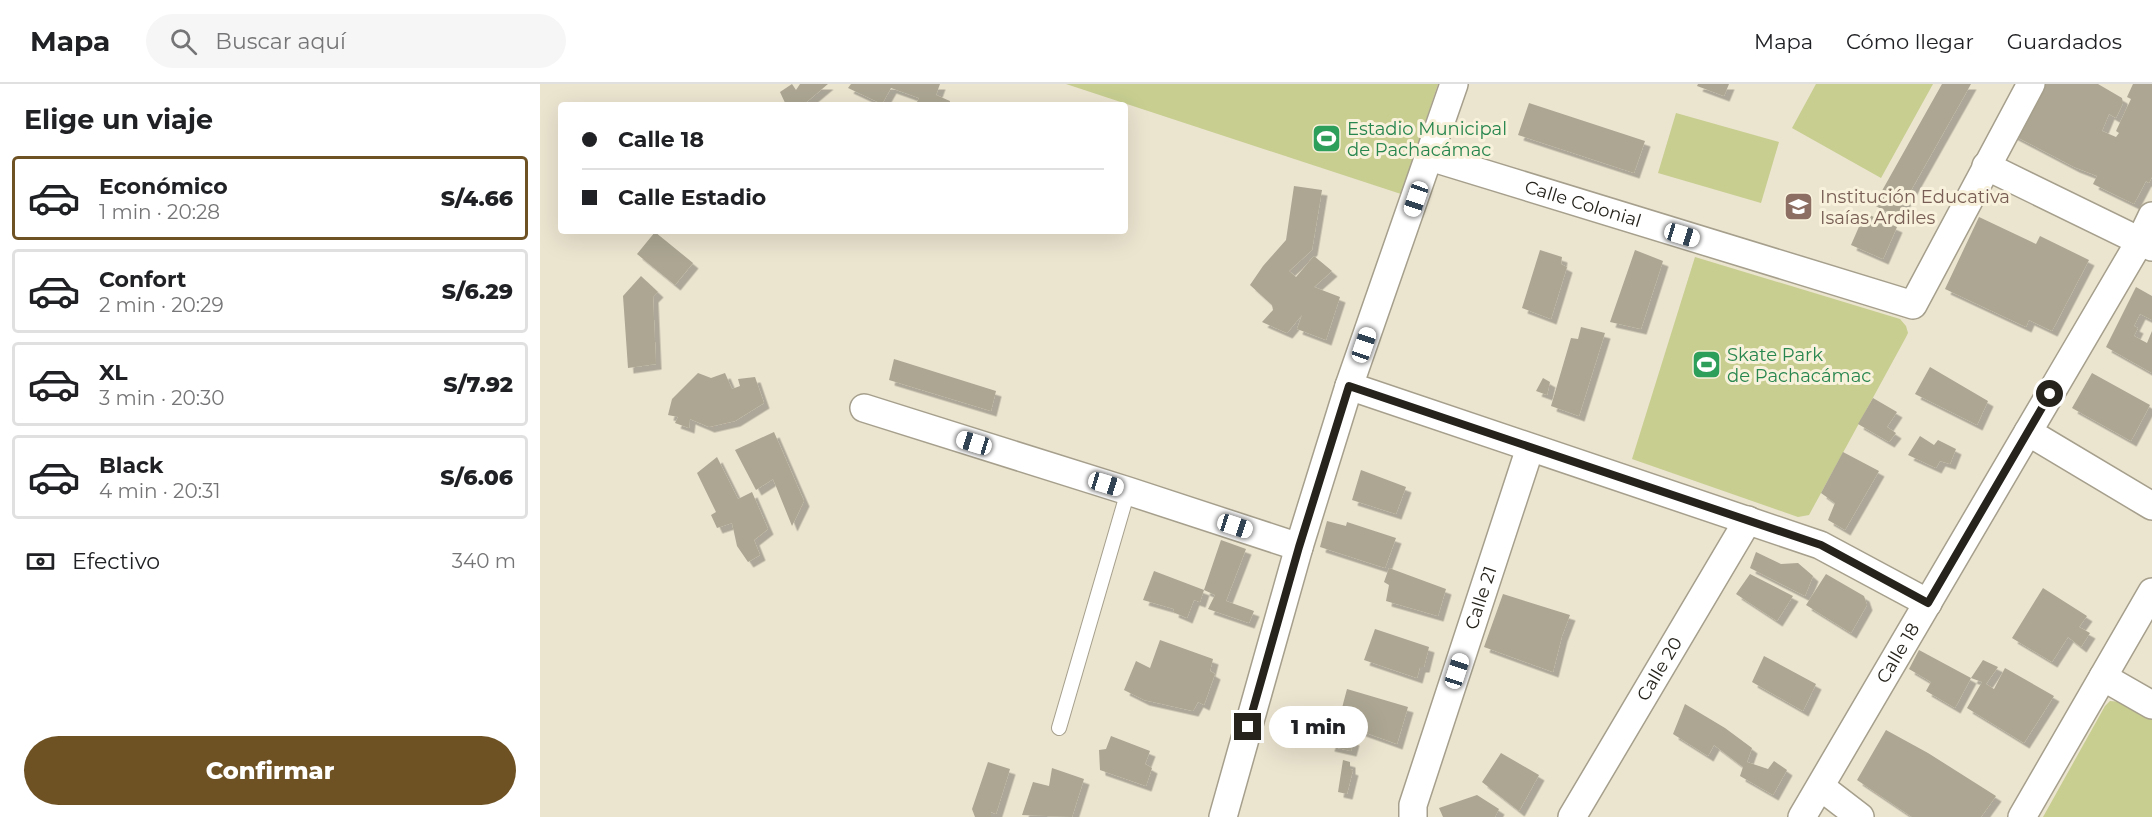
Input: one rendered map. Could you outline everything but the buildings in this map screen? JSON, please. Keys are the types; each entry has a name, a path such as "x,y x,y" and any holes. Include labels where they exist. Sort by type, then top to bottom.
{"street":[{"path":"1223,817 1299,547 1349,386 1454,84"},
{"path":"2031,84 1986,166 2146,244"},
{"name":"Calle Colonial","path":"1430,157 1913,305 1986,166"},
{"name":"Calle 18","path":"1802,817 2028,432 2146,244 2152,216"},
{"path":"1349,386 1821,545 1928,603"},
{"path":"864,408 1299,547"},
{"path":"2028,432 2152,506"},
{"name":"Calle 21","path":"1413,817 1413,804 1530,448"},
{"name":"Calle 20","path":"1572,817 1748,520"},
{"path":"2022,817 2152,592"},
{"path":"2103,677 2152,705"},
{"path":"1821,787 1860,817"}],"lane":[{"path":"1059,728 1128,491"}],"green space":[{"name":"Estadio Municipal de Pachacámac","path":"1066,84 1438,84 1401,194 1128,104 1128,102 1121,102"},
{"path":"1816,84 1933,84 1881,178 1792,128"},
{"path":"1676,113 1779,142 1761,203 1658,173"},
{"path":"1695,257 1900,319 1906,326 1908,333 1905,339 1809,515 1798,517 1632,459"},
{"path":"2110,701 2126,705 2152,720 2152,817 2043,817 2105,706"}],"place":[{"name":"Estadio Municipal de Pachacámac","path":"1326,139"},
{"name":"Institución Educativa Isaías Ardiles","path":"1799,207"},
{"name":"Skate Park de Pachacámac","path":"1706,365"}],"route":[{"path":"1248,727 1299,547 1349,386 1821,545 1928,603 2050,394"}]}
